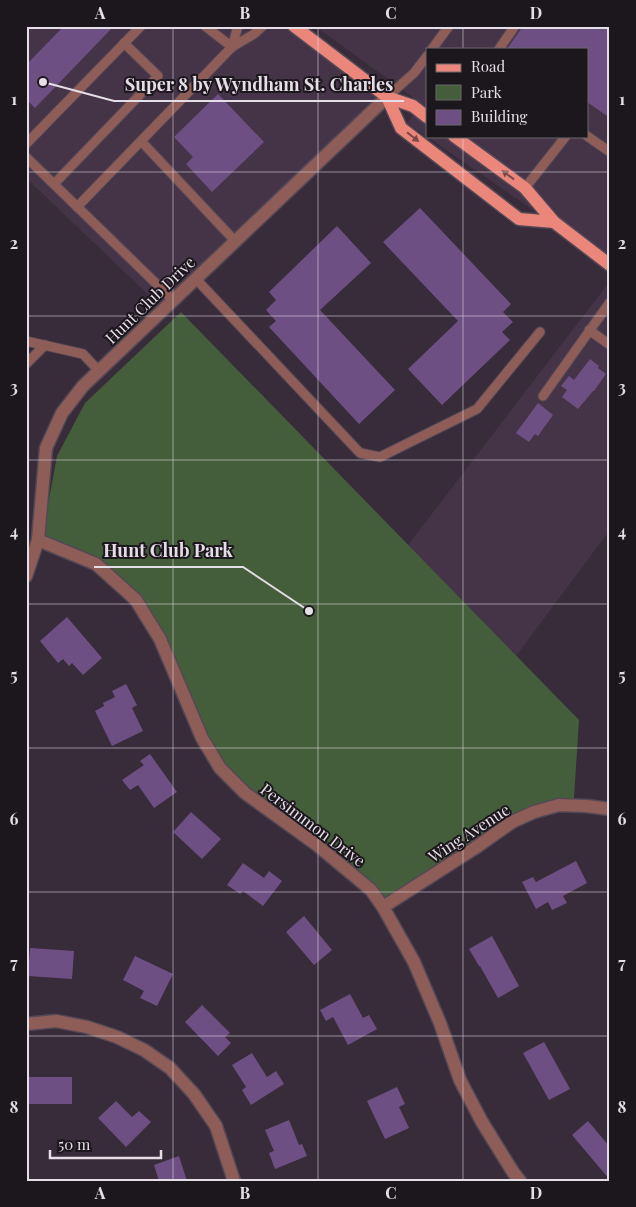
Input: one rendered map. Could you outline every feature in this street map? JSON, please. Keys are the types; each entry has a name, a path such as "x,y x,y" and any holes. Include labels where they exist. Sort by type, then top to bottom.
{"main road":[{"path":"294,26 387,97 413,106 426,116"},
{"path":"387,97 401,128 519,219 554,222"},
{"path":"457,138 525,188 554,222 610,265"}],"street":[{"name":"Hunt Club Drive","path":"26,576 38,540 46,448 62,413 83,386 387,97"},
{"name":"Persimmon Drive","path":"38,540 96,564 136,600 160,639 202,738 220,768 245,793 317,846 371,890 414,962 440,1022 460,1080 482,1122 520,1181"},
{"name":"Wing Avenue","path":"383,908 512,822 534,812 559,805 610,809"},
{"path":"26,1024 56,1021 87,1027 117,1037 144,1050 170,1068 194,1094 216,1126 234,1181"}],"lane":[{"path":"26,144 141,26"},
{"path":"205,26 232,47"},
{"path":"232,47 238,26"},
{"path":"77,207 232,47 264,26"},
{"path":"433,48 450,26"},
{"path":"499,48 515,26"},
{"path":"54,184 158,76 124,43"},
{"path":"387,97 414,73 426,57"},
{"path":"588,137 610,152"},
{"path":"525,188 564,138"},
{"path":"141,141 235,241"},
{"path":"26,157 173,300"},
{"path":"196,279 360,453 380,457 477,409 540,332"},
{"path":"543,396 610,302"},
{"path":"589,330 610,345"},
{"path":"26,341 83,354 99,371"},
{"path":"26,364 45,345"}],"shaded area":[{"path":"26,26 285,26 378,97 160,306 26,178"},
{"path":"315,26 610,26 610,263 429,138 588,138 588,48 426,48 426,136 407,123 422,104"},
{"path":"610,281 610,530 516,656 408,545"}],"green space":[{"path":"181,312 579,720 574,798 541,803 387,899 371,890 362,874 253,793 223,764 120,580 42,537 57,456 85,403"}],"building":[{"path":"64,26 114,26 35,108 26,99 26,65"},
{"path":"523,26 604,26 610,30 610,118 588,103 588,48 508,48"},
{"path":"218,94 264,142 212,192 186,164 193,157 174,137"},
{"path":"420,208 511,304 503,312 513,322 502,332 510,340 442,405 408,369 458,321 383,242"},
{"path":"337,226 371,263 320,310 395,390 359,424 269,327 276,321 266,310 276,300 269,292"},
{"path":"590,359 606,374 578,409 562,397 567,390 561,386 569,376 574,380"},
{"path":"538,403 553,415 538,436 535,434 529,442 516,433"},
{"path":"67,617 102,658 83,675 72,663 69,666 63,659 58,663 40,641"},
{"path":"126,684 137,705 132,708 143,731 112,746 95,711 104,706 103,703 115,697 112,691"},
{"path":"150,754 177,792 154,808 138,785 130,790 122,780 144,765 140,761"},
{"path":"191,812 221,839 202,859 173,832"},
{"path":"576,861 587,883 563,896 567,903 552,910 548,902 536,909 522,882 533,877 536,882"},
{"path":"243,863 264,878 269,871 282,881 263,906 243,891 240,894 227,885"},
{"path":"304,916 332,950 314,965 286,932"},
{"path":"492,936 519,986 498,998 469,949"},
{"path":"30,948 74,951 72,979 28,976"},
{"path":"135,956 173,974 157,1006 140,998 144,991 123,980"},
{"path":"350,994 363,1018 369,1015 377,1029 348,1045 333,1017 326,1021 320,1010"},
{"path":"202,1005 230,1033 225,1037 231,1043 218,1056 185,1022"},
{"path":"544,1042 570,1089 549,1100 523,1053"},
{"path":"252,1053 267,1077 276,1071 284,1084 251,1105 242,1090 246,1087 232,1065"},
{"path":"28,1077 72,1077 72,1104 28,1104"},
{"path":"397,1087 405,1104 399,1107 409,1128 385,1139 367,1101"},
{"path":"116,1101 132,1117 139,1111 151,1122 126,1147 98,1118"},
{"path":"289,1120 299,1145 302,1144 307,1156 275,1169 269,1153 274,1151 265,1130"},
{"path":"588,1121 610,1147 610,1180 572,1135"},
{"path":"179,1156 187,1181 159,1181 154,1165"}],"place":[{"name":"Super 8 by Wyndham St. Charles","path":"43,82"},
{"name":"Hunt Club Park","path":"309,611"}]}
